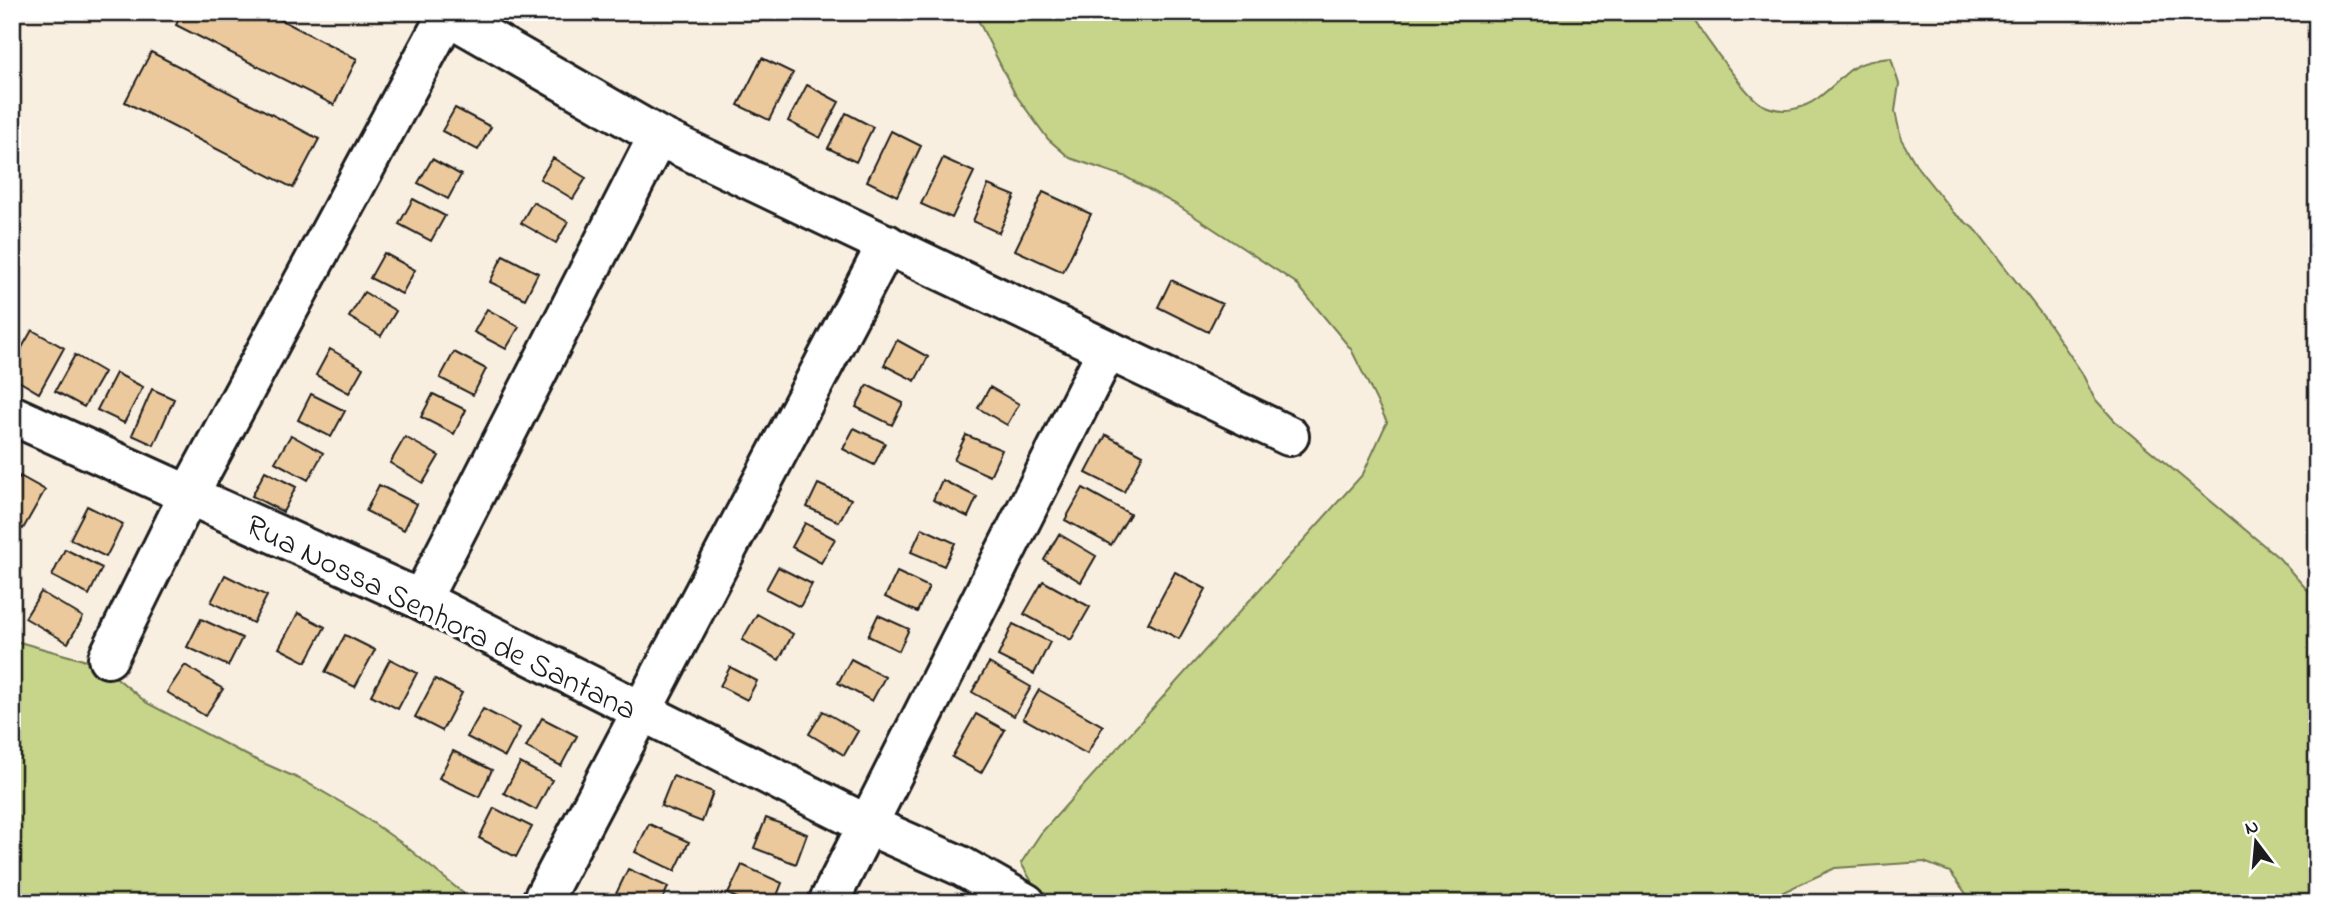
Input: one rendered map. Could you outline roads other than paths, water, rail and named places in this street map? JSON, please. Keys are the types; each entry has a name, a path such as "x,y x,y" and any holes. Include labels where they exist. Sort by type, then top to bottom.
{"street":[{"path":"108,658 189,494 444,14 658,136 887,244 1106,352 1289,436"},
{"path":"421,600 658,136"},
{"path":"541,903 887,244"},
{"path":"828,903 1106,352"},
{"name":"Rua Nossa Senhora de Santana","path":"12,415 421,600 639,713 868,825 961,866 1026,903"}]}
